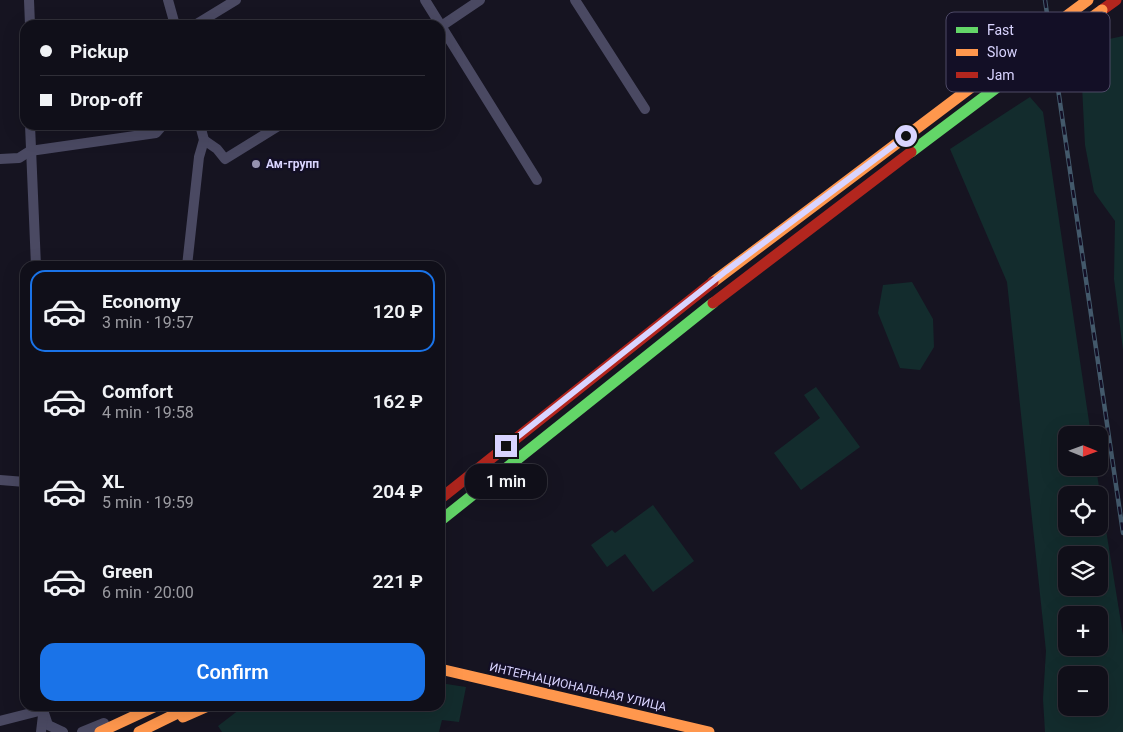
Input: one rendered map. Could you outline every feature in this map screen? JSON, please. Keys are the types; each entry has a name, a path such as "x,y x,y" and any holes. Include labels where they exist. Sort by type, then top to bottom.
{"main road":[{"path":"1072,12 1088,0"},
{"path":"1099,12 1116,0"},
{"path":"445,495 726,271 965,92"},
{"path":"445,517 735,285 991,92"},
{"name":"ИНТЕРНАЦИОНАЛЬНАЯ УЛИЦА","path":"445,670 709,732"},
{"path":"100,732 145,711"},
{"path":"139,732 182,711"},
{"path":"153,726 197,711"}],"street":[{"path":"29,0 30,20"},
{"path":"168,0 174,20"},
{"path":"203,20 236,0"},
{"path":"425,0 437,20"},
{"path":"445,23 480,0"},
{"path":"575,0 645,109"},
{"path":"445,32 538,180"},
{"path":"30,130 36,261"},
{"path":"0,159 19,158 30,151 156,132 158,130"},
{"path":"188,261 199,157 204,140 201,130"},
{"path":"204,140 217,149 225,159 272,130"},
{"path":"0,480 20,482"},
{"path":"0,721 32,711"},
{"path":"41,732 42,711"},
{"path":"43,711 48,725 63,732"},
{"path":"82,731 129,711"}],"green space":[{"path":"1123,36 1123,350 1114,279 1115,221 1094,192 1085,145 1082,92 1110,92 1110,39"},
{"path":"1030,97 1043,112 1090,426 1058,426 1058,476 1097,476 1099,486 1058,486 1058,536 1107,536 1123,635 1123,732 1045,732 1043,699 1046,651 1007,282 950,149"},
{"path":"912,282 933,319 934,347 920,370 900,368 878,313 883,285"},
{"path":"816,387 860,447 801,490 774,453 820,418 804,395"},
{"path":"653,505 694,561 653,592 625,554 607,567 591,545 612,530 615,533"},
{"path":"445,684 466,687 459,722 442,720 439,732 222,732 218,726 238,711 445,711"}],"railway":[{"path":"1045,0 1047,12"},
{"path":"1058,92 1123,533"}],"traffic: fast":[{"path":"911,152 991,92"},
{"path":"445,517 713,303"}],"traffic: slow":[{"path":"1072,12 1088,0"},
{"path":"713,282 965,92"},
{"path":"445,670 709,732"},
{"path":"100,732 145,711"},
{"path":"139,732 182,711"},
{"path":"183,717 197,711"}],"traffic: jam":[{"path":"1102,10 1116,0"},
{"path":"713,303 911,152"},
{"path":"445,495 713,282"}],"place":[{"name":"Ам-групп","path":"256,164"}],"route":[{"path":"506,446 726,271 906,136"}]}
